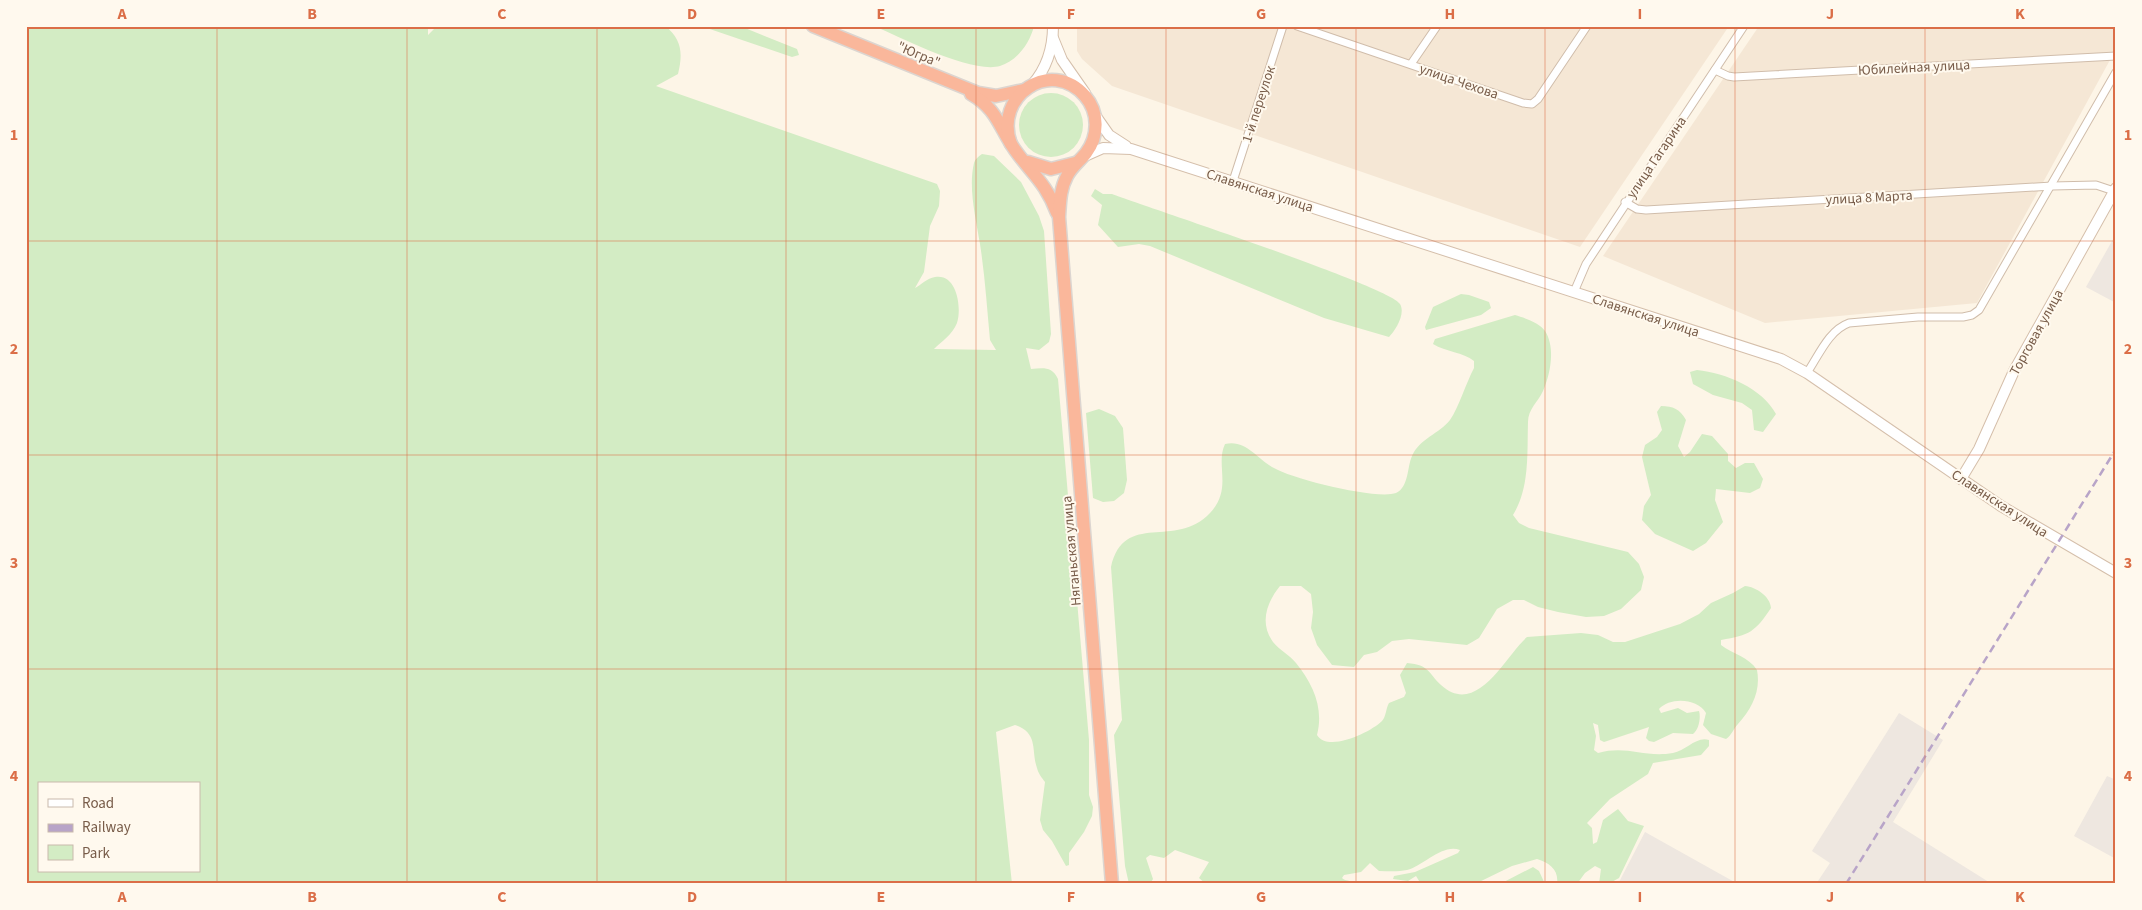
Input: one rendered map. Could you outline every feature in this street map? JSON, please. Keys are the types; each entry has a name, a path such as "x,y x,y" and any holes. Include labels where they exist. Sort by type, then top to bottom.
{"highway":[{"name":"\"Югра\"","path":"813,26 958,86"},
{"path":"958,86 996,96 1028,88 1046,81 1063,82 1079,90 1092,108 1094,138 1064,181 1058,217"},
{"path":"958,86 978,98 992,110 1011,144 1045,187 1058,217"},
{"path":"1011,144 1008,129 1009,114 1015,100 1028,88"},
{"path":"1024,160 1037,167 1051,169 1066,167 1080,159"},
{"name":"Няганьская улица","path":"1058,217 1112,884"}],"street":[{"path":"1028,88 1045,67 1053,38 1053,26"},
{"name":"1-й переулок","path":"1233,182 1283,26"},
{"name":"улица Чехова","path":"1297,26 1523,103 1532,104 1538,99 1587,26"},
{"path":"1411,64 1436,26"},
{"name":"улица Гагарина","path":"1574,292 1586,264 1625,202 1744,26"},
{"path":"1053,38 1062,60 1092,108 1114,139 1131,149"},
{"name":"Юбилейная улица","path":"1715,70 1734,77 2116,56"},
{"path":"1807,373 1831,337 1842,326 1849,323 1918,317 1963,317 1972,315 1979,310 2116,72"},
{"path":"1080,159 1104,148 1131,149"},
{"name":"Славянская улица","path":"1131,149 1768,354 1807,373 1961,479 2029,523 2116,573"},
{"name":"улица 8 Марта","path":"1625,202 1637,209 1646,210 2052,186 2096,185 2115,189"},
{"name":"Торговая улица","path":"1961,479 1978,449 2014,370 2115,189"}],"shaded area":[{"path":"1077,26 1729,26 1580,247 1112,86 1082,59 1077,51"},
{"path":"1759,26 2116,26 2116,49 1977,303 1765,323 1603,256"},
{"path":"2116,234 2116,303 2086,287"},
{"path":"1899,713 1943,740 1893,822 1992,884 1816,884 1830,863 1812,851"},
{"path":"2116,775 2116,859 2074,836 2107,776 2114,779"},
{"path":"1645,832 1738,884 1618,884"}],"green space":[{"path":"26,26 428,26 428,35 437,26 665,26 675,36 680,47 680,67 678,74 656,86 937,184 940,191 939,206 930,226 924,272 915,288 927,280 942,277 953,286 959,309 955,327 934,349 996,350 990,340 972,183 974,162 977,158 982,154 994,156 1021,182 1039,216 1044,231 1051,334 1049,342 1039,350 1026,348 1031,369 1043,368 1050,370 1058,379 1089,740 1089,795 1093,807 1092,816 1084,832 1069,853 1069,865 1066,866 1052,841 1043,830 1040,820 1045,782 1035,762 1031,738 1023,728 1015,725 996,732 1012,884 26,884"},
{"path":"701,26 740,26 797,49 799,55 792,57"},
{"path":"874,26 1034,26 1026,45 1017,56 1006,64 988,67 972,65 937,54"},
{"path":"1045,93 1057,93 1074,102 1081,113 1083,125 1081,137 1074,148 1057,157 1045,157 1033,152 1024,143 1019,131 1019,119 1024,107 1033,98"},
{"path":"1095,189 1103,194 1112,194 1315,265 1387,295 1400,304 1402,313 1399,322 1389,337 1324,318 1150,246 1139,244 1118,247 1098,225 1102,205 1091,196"},
{"path":"1461,294 1489,302 1491,308 1481,315 1426,330 1425,327 1433,307"},
{"path":"1515,315 1532,321 1543,328 1550,345 1551,361 1546,385 1528,417 1525,481 1513,515 1519,523 1529,528 1628,552 1639,564 1644,577 1641,590 1621,609 1604,616 1586,617 1538,607 1524,600 1513,600 1497,609 1479,638 1467,645 1409,639 1392,641 1377,652 1364,655 1354,667 1332,665 1317,645 1311,628 1313,612 1311,594 1301,586 1280,586 1268,606 1266,627 1273,642 1291,657 1312,688 1316,697 1319,715 1317,735 1322,740 1330,742 1350,739 1382,721 1389,703 1404,697 1406,693 1400,675 1407,663 1415,664 1428,670 1441,685 1454,693 1467,694 1490,680 1527,637 1581,633 1598,635 1613,642 1625,642 1680,624 1699,614 1711,603 1745,586 1754,588 1762,593 1768,600 1771,608 1761,622 1751,631 1721,640 1721,645 1745,659 1757,670 1758,685 1754,699 1747,712 1726,739 1711,734 1703,725 1706,713 1702,708 1696,704 1683,701 1670,702 1659,709 1661,713 1678,708 1687,713 1699,711 1699,723 1697,730 1693,734 1673,733 1654,742 1646,738 1649,727 1604,742 1600,740 1598,725 1593,723 1596,736 1594,750 1598,753 1618,750 1653,754 1673,753 1700,740 1709,740 1709,746 1701,755 1653,763 1648,774 1610,799 1587,823 1592,828 1593,844 1597,842 1603,820 1618,809 1628,821 1644,826 1619,878 1608,884 1599,884 1601,869 1595,866 1585,873 1577,884 1557,884 1557,875 1553,868 1537,859 1512,866 1475,884 1421,884 1416,876 1408,881 1393,879 1394,876 1415,872 1458,853 1460,850 1453,849 1440,852 1407,870 1379,871 1370,863 1361,872 1344,875 1342,878 1357,882 1394,884 1206,884 1199,878 1209,862 1175,850 1164,858 1150,855 1146,858 1153,879 1150,884 1129,884 1125,866 1114,735 1122,720 1111,567 1118,550 1127,540 1139,535 1182,529 1197,524 1210,513 1221,495 1222,452 1225,444 1239,444 1274,468 1298,478 1371,494 1396,493 1405,482 1415,450 1450,420 1474,368 1474,361 1470,358 1433,344 1435,339"},
{"path":"1697,370 1731,378 1752,389 1762,397 1776,414 1763,432 1754,430 1752,410 1742,403 1713,395 1693,384 1690,372"},
{"path":"1661,406 1676,409 1686,420 1678,446 1684,457 1690,452 1702,434 1712,436 1728,454 1728,461 1736,468 1745,463 1754,463 1763,479 1760,488 1750,493 1716,489 1715,500 1723,522 1706,543 1693,551 1655,534 1642,520 1644,506 1651,495 1642,457 1645,445 1657,437 1662,430 1657,412"},
{"path":"1099,409 1115,416 1123,428 1127,480 1124,493 1114,501 1103,502 1093,498 1086,413"},
{"path":"1533,867 1539,871 1545,884 1500,884"}],"railway":[{"path":"1846,884 2116,449"}]}
